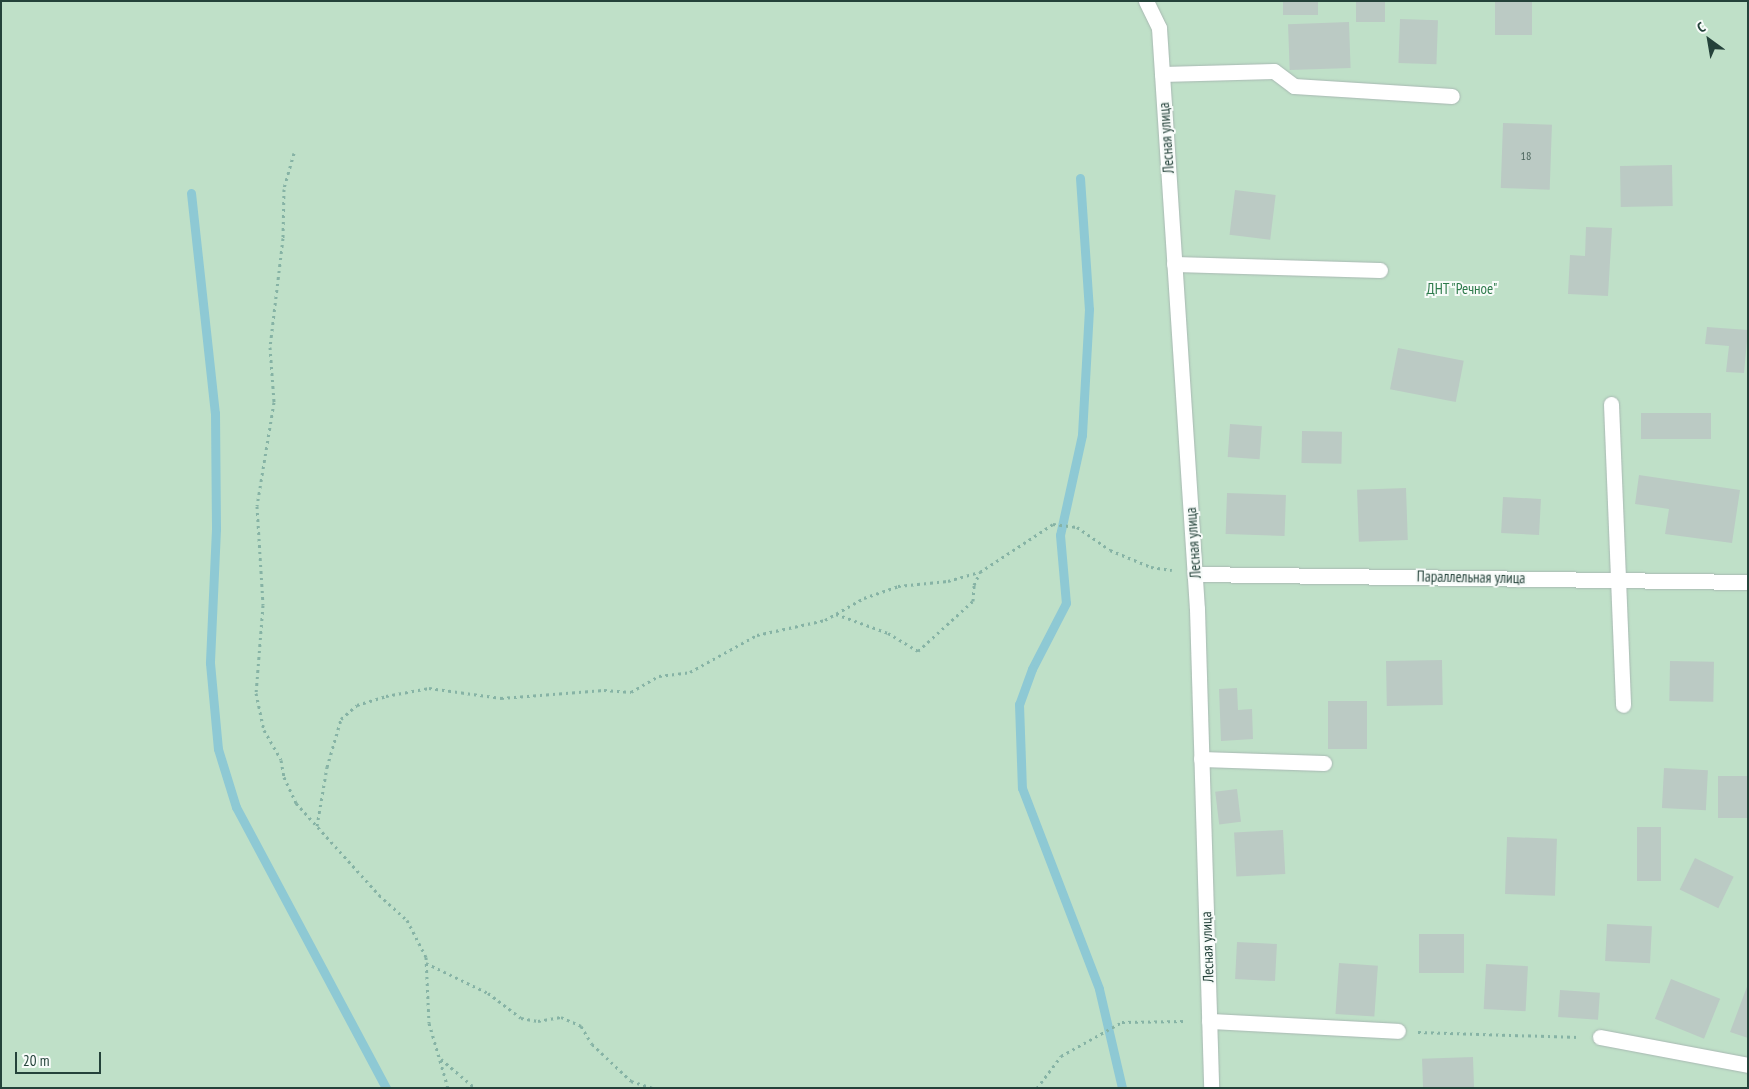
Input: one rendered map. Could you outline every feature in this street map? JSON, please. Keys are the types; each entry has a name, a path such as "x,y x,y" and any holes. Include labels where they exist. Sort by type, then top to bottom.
{"street":[{"name":"Лесная улица","path":"1146,1 1159,28 1195,574 1211,1088"},
{"path":"1162,74 1274,71 1294,86 1452,96"},
{"path":"1174,264 1380,270"},
{"path":"1612,404 1616,579 1622,705"},
{"name":"Параллельная улица","path":"1195,574 1748,582"},
{"path":"1201,759 1324,763"},
{"path":"1208,1021 1398,1031"},
{"path":"1600,1037 1748,1065"}],"path":[{"path":"294,153 284,189 283,238 270,347 274,402 257,506 263,604 256,693 264,730 281,760 284,777 296,803 379,895 407,920 426,957 430,1023 448,1088"},
{"path":"317,826 327,767 341,718 357,705 429,688 501,698 604,690 631,692 659,676 690,672 758,635 825,620 864,598 898,586 948,581 980,572 1053,524 1077,527 1110,550 1152,567 1195,574"},
{"path":"836,614 888,633 918,651 973,600 974,585 980,572"},
{"path":"426,963 488,993 521,1018 538,1021 561,1017 581,1026 592,1044 631,1081 652,1088"},
{"path":"1037,1088 1061,1056 1090,1037 1122,1022 1208,1021"},
{"path":"1398,1031 1600,1037"},
{"path":"441,1059 475,1088"}],"green space":[{"name":"ДНТ \"Речное\"","path":"1,1 1748,1 1748,1088 1,1088"}],"building":[{"path":"1283,1 1318,1 1318,15 1283,15"},
{"path":"1356,1 1385,1 1385,22 1356,22"},
{"path":"1495,1 1532,1 1532,35 1495,35"},
{"path":"1400,19 1438,20 1436,64 1398,63"},
{"path":"1349,22 1351,68 1290,70 1288,24"},
{"path":"1503,123 1552,125 1550,190 1501,188"},
{"path":"1672,165 1673,206 1621,207 1620,166"},
{"path":"1235,190 1276,195 1270,240 1230,235"},
{"path":"1586,227 1612,228 1608,296 1568,294 1570,255 1585,256"},
{"path":"1707,327 1748,330 1744,373 1726,372 1729,346 1705,344"},
{"path":"1398,348 1464,361 1456,402 1390,389"},
{"path":"1641,413 1711,413 1711,439 1641,439"},
{"path":"1230,424 1262,426 1260,459 1228,457"},
{"path":"1302,431 1342,432 1341,464 1301,463"},
{"path":"1639,475 1740,490 1732,543 1665,534 1669,509 1635,504"},
{"path":"1406,488 1408,540 1359,542 1357,490"},
{"path":"1227,493 1286,495 1285,536 1226,534"},
{"path":"1503,497 1541,499 1539,535 1501,533"},
{"path":"1442,660 1443,705 1387,706 1386,661"},
{"path":"1670,661 1714,662 1713,702 1669,701"},
{"path":"1237,688 1238,710 1252,709 1253,739 1221,741 1219,689"},
{"path":"1328,701 1367,701 1367,749 1328,749"},
{"path":"1664,768 1708,770 1706,810 1662,808"},
{"path":"1718,776 1748,776 1748,818 1718,818"},
{"path":"1237,789 1241,822 1219,824 1215,792"},
{"path":"1637,827 1661,827 1661,881 1637,881"},
{"path":"1283,830 1285,874 1236,877 1234,833"},
{"path":"1507,837 1557,839 1555,896 1505,894"},
{"path":"1695,858 1734,877 1718,908 1680,889"},
{"path":"1607,924 1652,926 1650,963 1605,961"},
{"path":"1419,934 1464,934 1464,973 1419,973"},
{"path":"1237,942 1277,944 1275,981 1235,979"},
{"path":"1339,963 1378,966 1374,1017 1335,1014"},
{"path":"1486,964 1528,966 1526,1011 1484,1009"},
{"path":"1671,979 1720,999 1704,1039 1655,1019"},
{"path":"1748,984 1748,1038 1730,1032"},
{"path":"1560,990 1600,993 1598,1020 1558,1017"},
{"path":"1473,1057 1474,1088 1423,1088 1422,1059"}],"waterway":[{"path":"1080,178 1089,309 1082,435 1060,535 1066,603 1032,669 1019,704 1022,788 1099,989 1122,1088"},
{"path":"191,193 215,413 216,529 210,663 218,749 236,807 386,1088"}]}
